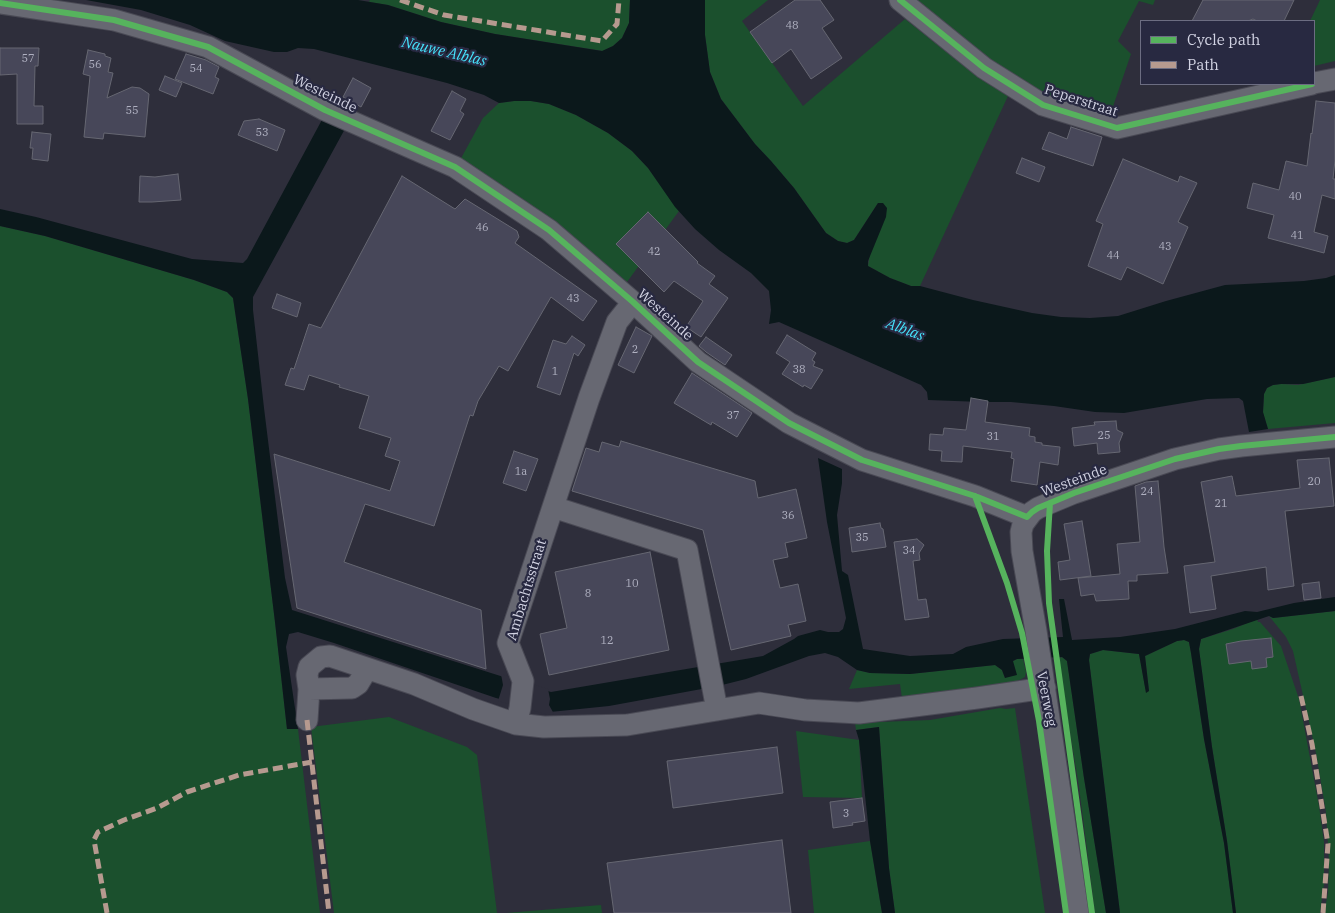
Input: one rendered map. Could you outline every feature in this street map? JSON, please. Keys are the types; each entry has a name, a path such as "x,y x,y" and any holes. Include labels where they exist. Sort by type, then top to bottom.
{"street":[{"name":"Peperstraat","path":"900,0 984,68 1043,105 1117,128 1309,85"},
{"name":"Westeinde","path":"0,3 114,20 208,47 326,110 455,167 549,230 633,302 698,362 789,423 862,460 974,496 1027,518 1038,508 1074,493 1175,459 1219,449 1261,443 1335,437"},
{"name":"Peperstraat","path":"1315,84 1335,79"},
{"name":"Ambachtsstraat","path":"518,716 524,681 508,643 589,398 617,322 633,302"},
{"path":"553,507 687,550 715,702"},
{"name":"Veerweg","path":"1027,518 1023,524 1021,538 1078,913"},
{"path":"308,720 309,668 321,657 330,656 414,684 473,709 518,716 544,727 627,725 715,702 759,703 805,710 858,713 967,700 1045,688"},
{"path":"309,689 352,688 358,684 367,669"}],"green space":[{"path":"370,0 630,0 629,23 622,38 613,46 603,51 495,34 441,22 388,5 369,2"},
{"path":"705,0 768,0 742,21 803,106 905,19 976,75 1008,96 920,286 911,286 890,278 868,266 878,203 854,240 847,243 838,241 826,233 794,188 755,144 721,99 710,72 705,35"},
{"path":"910,0 1155,0 1153,5 1139,1 1118,41 1131,54 1110,115 1039,94 995,67"},
{"path":"1320,0 1335,0 1335,61 1315,66 1315,20 1310,20"},
{"path":"514,101 549,104 576,115 608,133 632,151 648,168 679,211 627,282 559,226 459,162 483,118 499,103"},
{"path":"0,226 45,236 194,280 227,292 233,298 248,399 287,729 298,729 320,913 0,913"},
{"path":"1335,377 1335,423 1268,429 1263,413 1264,394 1267,388 1273,385 1298,385"},
{"path":"1335,611 1335,913 1324,913 1328,893 1329,862 1326,812 1316,753 1293,651 1286,637 1269,616 1273,618"},
{"path":"1257,619 1281,646 1299,699 1324,842 1324,884 1320,913 1236,913 1199,649 1201,639"},
{"path":"1184,640 1189,642 1191,653 1204,739 1224,843 1233,913 1120,913 1089,660 1090,654 1103,650 1139,654 1146,692 1149,691 1145,656 1177,641"},
{"path":"1062,657 1067,661 1106,913 1095,913 1079,787 1058,659"},
{"path":"1023,659 1026,672 1025,677 1012,684 902,698 900,684 849,689 857,670 870,673 910,674 995,665 1002,670 1005,678 1013,661"},
{"path":"1000,708 1015,708 1045,913 895,913 889,868 879,727 856,730 855,723 930,720"},
{"path":"389,717 467,747 477,755 497,913 334,913 311,727"},
{"path":"796,731 859,740 862,798 803,797"},
{"path":"870,841 882,913 814,913 808,850"},
{"path":"601,905 602,913 506,913"}],"water":[{"path":"86,0 358,0 388,5 441,22 495,34 602,51 613,46 622,38 629,23 630,0 705,0 705,35 710,72 721,99 755,144 794,188 826,233 838,241 847,243 854,240 878,203 883,203 887,208 886,217 868,261 868,266 890,278 911,286 920,286 1032,313 1090,318 1118,316 1225,285 1304,281 1335,275 1335,377 1303,384 1273,385 1267,388 1264,394 1263,412 1268,429 1249,432 1243,401 1239,398 1207,399 1124,413 1095,412 1011,402 928,400 927,392 921,385 779,322 769,324 771,310 769,291 751,273 719,250 695,229 675,207 648,168 632,151 608,133 576,115 549,104 531,101 499,103 484,95 447,83 314,49 298,48 287,52 274,52 225,41 190,25 141,10"},
{"path":"324,116 346,127 253,297 264,408 285,578 292,610 551,692 763,656 798,636 820,630 839,632 843,629 846,618 827,522 818,458 842,469 842,483 837,515 842,571 848,575 863,649 910,656 953,654 966,647 1003,639 1063,637 1059,599 1064,599 1072,640 1120,637 1175,629 1245,611 1257,612 1294,603 1335,597 1335,611 1273,618 1269,616 1201,639 1199,649 1236,913 1233,913 1224,843 1204,739 1189,642 1184,640 1177,641 1145,656 1149,691 1146,693 1139,654 1103,650 1090,654 1089,660 1120,913 1106,913 1067,661 1062,657 1017,659 1013,661 1017,675 1005,678 1002,670 995,665 910,674 870,673 857,670 838,657 825,653 809,656 746,679 718,686 609,706 550,712 496,698 298,632 289,634 286,647 298,729 287,729 248,399 233,298 227,292 194,280 45,236 0,226 0,209 192,259 243,263 247,259"},
{"path":"879,727 889,868 895,913 882,913 870,841 859,740 856,730"}],"pier":[{"path":"501,674 548,689 549,705 554,714 549,715 498,701 503,685"}],"building":[{"path":"795,0 820,0 834,20 822,28 842,58 811,79 791,49 772,63 750,32"},
{"path":"1203,0 1294,0 1284,20 1193,20"},
{"path":"0,48 39,48 38,66 35,66 34,106 43,106 43,124 17,124 17,74 0,75"},
{"path":"88,50 105,54 105,56 111,58 108,72 113,73 107,98 132,87 140,88 149,94 145,137 104,133 103,139 84,137 90,76 83,74"},
{"path":"186,54 206,60 219,67 215,77 219,79 213,94 175,79"},
{"path":"165,76 182,83 176,97 159,90"},
{"path":"353,78 371,88 361,107 343,97"},
{"path":"452,91 466,99 460,111 464,114 450,140 431,131"},
{"path":"1316,101 1335,103 1333,179 1335,179 1335,199 1322,195 1314,232 1328,236 1324,253 1268,238 1274,215 1247,208 1253,183 1279,190 1286,161 1307,166"},
{"path":"259,119 285,130 277,151 238,135 244,121"},
{"path":"1071,127 1102,137 1093,166 1042,149 1049,132 1067,139"},
{"path":"32,132 51,134 48,161 32,159 33,148 30,148"},
{"path":"1022,158 1045,167 1039,182 1016,173"},
{"path":"1123,159 1178,182 1180,176 1197,183 1178,222 1188,227 1163,284 1127,267 1121,280 1088,266 1103,224 1096,221"},
{"path":"178,174 181,200 139,202 140,176 155,177"},
{"path":"402,176 455,209 465,199 517,231 519,237 515,243 597,301 583,321 551,297 508,371 499,366 478,401 473,416 470,415 434,526 365,504 344,562 481,610 486,669 297,608 274,454 390,491 400,461 385,456 391,438 359,428 369,396 309,375 304,390 285,385 291,368 294,369 309,324 321,328"},
{"path":"648,212 697,263 715,276 709,284 728,298 701,337 686,327 703,301 674,281 664,292 616,244"},
{"path":"277,294 301,303 297,317 272,308"},
{"path":"636,327 652,336 634,373 618,365"},
{"path":"787,335 816,353 812,360 815,362 813,366 823,370 811,389 804,385 803,387 782,374 790,362 776,353"},
{"path":"572,336 585,345 578,356 574,353 560,395 537,387 553,340 566,344"},
{"path":"706,337 732,355 725,365 699,346"},
{"path":"692,373 752,413 737,437 712,422 711,425 674,403"},
{"path":"971,398 988,401 985,422 1030,428 1029,436 1035,437 1035,442 1042,443 1042,445 1060,447 1058,465 1040,462 1037,485 1011,481 1014,459 1011,458 1012,452 963,446 962,462 941,461 942,451 929,450 930,434 943,435 944,428 966,430"},
{"path":"1116,421 1117,430 1123,433 1119,443 1120,452 1098,454 1097,443 1074,446 1072,428 1095,425 1094,422"},
{"path":"621,441 755,481 758,498 796,489 807,538 785,543 788,557 773,560 780,588 798,584 806,621 788,625 791,636 731,650 703,530 572,491 586,448 599,452 602,442 619,447"},
{"path":"514,451 538,459 526,491 503,483"},
{"path":"1329,458 1334,506 1285,511 1294,586 1268,590 1266,567 1211,576 1216,609 1190,613 1184,566 1215,562 1201,482 1232,476 1236,496 1300,488 1297,460"},
{"path":"1158,481 1168,573 1137,575 1137,581 1128,581 1129,599 1096,601 1094,594 1081,596 1078,578 1120,574 1117,544 1140,542 1135,486 1146,482"},
{"path":"1082,521 1091,576 1060,580 1058,562 1070,560 1064,524"},
{"path":"880,523 886,547 852,552 849,528"},
{"path":"917,539 924,545 919,553 920,560 913,561 918,600 926,599 929,617 905,620 894,542"},
{"path":"650,552 669,650 549,675 540,634 567,628 555,572"},
{"path":"1319,582 1321,598 1304,600 1302,584"},
{"path":"1271,638 1273,657 1266,658 1267,667 1252,669 1251,661 1229,664 1226,644"},
{"path":"777,747 783,793 673,808 667,761"},
{"path":"862,798 865,821 833,828 830,802"},
{"path":"782,840 791,913 614,913 607,863"}],"marked path":[{"path":"400,0 444,15 602,41 617,24 619,0"},
{"path":"1301,696 1312,744 1328,844 1323,913"},
{"path":"307,720 329,913"},
{"path":"107,913 94,840 98,832 157,808 187,792 239,775 312,762"}],"cycle path":[{"path":"900,0 984,68 1043,105 1117,128 1308,85"},
{"path":"0,3 114,20 208,47 325,110 455,167 549,230 633,302 698,362 789,423 862,460 975,496 1027,517 1038,508 1074,493 1175,459 1219,449 1335,437"},
{"path":"975,496 1007,583 1022,633 1039,721 1066,913"},
{"path":"1050,503 1047,551 1049,603 1092,913"}],"water label":[{"name":"Nauwe Alblas","path":"444,52"},
{"name":"Alblas","path":"905,330"}]}
